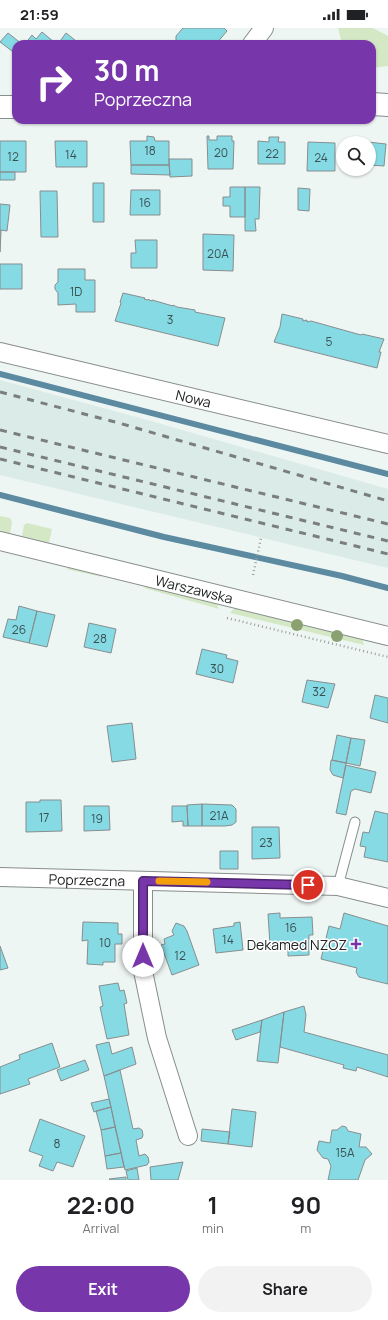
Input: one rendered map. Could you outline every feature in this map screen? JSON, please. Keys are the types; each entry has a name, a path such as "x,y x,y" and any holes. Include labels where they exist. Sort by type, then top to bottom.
{"street":[{"path":"255,40 264,28"},
{"path":"376,104 388,104"},
{"path":"0,107 12,106"},
{"name":"Nowa","path":"0,352 388,444"},
{"name":"Warszawska","path":"0,541 388,636"},
{"name":"Poprzeczna","path":"0,877 338,886 388,898"},
{"path":"143,881 143,971 157,1038 188,1136"}],"lane":[{"path":"338,886 355,822"}],"path":[{"path":"252,575 261,538"}],"shaded area":[{"path":"0,380 151,421 388,489 388,568 0,475"}],"green space":[{"path":"338,28 373,28 388,36 388,66 376,68 376,40 341,40"},
{"path":"0,516 10,518 12,522 10,534 0,531"},
{"path":"27,523 52,529 49,543 22,536 24,525"},
{"path":"70,567 99,574 102,577 66,569"},
{"path":"147,586 216,602 219,609 144,588"},
{"path":"235,607 362,638 364,645 230,613"}],"building":[{"path":"183,28 224,28 227,31 219,40 176,40 176,36"},
{"path":"42,32 52,40 28,40 32,35 36,39"},
{"path":"8,33 17,40 12,40 12,51 0,42"},
{"path":"66,33 75,40 61,40"},
{"path":"147,136 154,137 155,141 169,141 169,165 131,165 130,141 147,141"},
{"path":"207,136 209,136 209,140 217,140 217,136 232,136 232,141 234,141 233,169 208,169"},
{"path":"269,137 279,137 278,142 285,142 285,164 258,164 258,141 269,142"},
{"path":"0,141 26,141 26,172 0,172"},
{"path":"55,141 87,141 87,167 56,167"},
{"path":"308,142 335,143 335,171 307,171"},
{"path":"376,143 386,144 384,166 376,165"},
{"path":"169,159 192,159 192,176 170,177"},
{"path":"131,165 169,165 170,175 131,174"},
{"path":"0,172 15,172 15,180 0,180"},
{"path":"93,183 104,183 104,222 93,222"},
{"path":"230,187 245,187 245,217 230,217 230,206 223,206 223,197 230,197"},
{"path":"245,187 260,187 259,219 255,219 256,231 245,231"},
{"path":"298,188 310,189 309,211 298,210"},
{"path":"131,190 160,190 160,215 130,215"},
{"path":"40,191 57,191 58,237 41,237"},
{"path":"0,204 10,205 7,231 0,230"},
{"path":"0,230 1,231 0,252"},
{"path":"203,234 234,235 233,271 203,270"},
{"path":"135,240 157,240 157,268 131,268 131,253 136,253"},
{"path":"0,264 22,264 22,289 0,289"},
{"path":"58,269 85,269 85,280 95,280 95,312 76,312 76,304 58,305 58,293 55,289 55,285 58,282"},
{"path":"123,293 177,307 195,310 195,312 225,318 218,346 115,321"},
{"path":"282,314 303,319 303,321 307,320 307,322 311,321 361,335 384,339 379,352 381,352 377,368 274,342 280,327"},
{"path":"19,606 37,611 29,643 3,637 8,619 16,620"},
{"path":"37,611 55,615 47,647 29,643"},
{"path":"89,623 116,629 111,653 84,647"},
{"path":"202,649 227,655 226,658 238,661 233,683 196,674"},
{"path":"307,680 335,684 328,708 302,702"},
{"path":"375,695 388,698 388,723 370,718"},
{"path":"132,723 136,759 112,762 107,726"},
{"path":"337,735 351,738 346,763 332,760"},
{"path":"351,738 365,740 360,766 346,763"},
{"path":"331,760 346,763 343,778 333,775 330,770"},
{"path":"346,765 376,772 371,793 355,789 351,791 346,815 336,813"},
{"path":"40,800 61,800 62,831 26,832 26,802 40,802"},
{"path":"202,804 232,805 236,809 236,822 232,825 225,826 202,826"},
{"path":"202,804 202,826 188,826 187,805"},
{"path":"84,806 109,806 110,830 84,831"},
{"path":"172,806 187,806 188,826 183,826 183,821 172,822"},
{"path":"375,811 388,814 388,862 364,857 366,847 360,846 363,832 369,833"},
{"path":"252,827 279,827 280,858 252,859"},
{"path":"220,851 238,851 238,869 220,869"},
{"path":"280,913 280,918 312,917 313,935 309,935 309,955 288,956 288,945 270,945 268,914"},
{"name":"Dekamed NZOZ","path":"344,913 388,926 388,984 359,977 356,972 357,968 321,959 329,926 340,929"},
{"path":"83,922 118,923 118,934 122,934 122,944 115,944 115,962 103,962 103,965 87,964 88,940 82,941"},
{"path":"240,922 243,950 216,953 213,929 234,926 234,923"},
{"path":"176,923 184,926 187,931 199,965 172,975 161,945 165,944 164,939 174,935 172,931"},
{"path":"0,946 8,968 0,970"},
{"path":"118,983 120,991 124,990 127,1003 124,1004 129,1035 107,1039 100,1007 103,1006 99,986"},
{"path":"304,1006 306,1015 304,1032 388,1055 388,1077 357,1067 356,1071 343,1068 344,1065 280,1047 284,1012"},
{"path":"284,1012 278,1063 257,1061 262,1020"},
{"path":"262,1020 260,1032 236,1040 232,1030"},
{"path":"109,1042 112,1054 132,1047 136,1064 104,1076 96,1045"},
{"path":"52,1043 60,1067 28,1079 30,1084 0,1094 0,1067 20,1059 19,1055"},
{"path":"85,1060 89,1070 61,1081 57,1070"},
{"path":"120,1070 133,1129 139,1128 142,1130 142,1138 136,1140 139,1156 145,1154 148,1157 149,1162 147,1165 125,1170 104,1076"},
{"path":"109,1099 111,1107 94,1112 91,1103"},
{"path":"111,1107 115,1127 101,1130 96,1111"},
{"path":"232,1109 256,1112 252,1147 228,1144"},
{"path":"40,1119 85,1136 73,1167 57,1162 53,1171 39,1166 43,1156 29,1151"},
{"path":"342,1126 346,1127 348,1131 361,1134 359,1147 366,1147 372,1154 365,1160 358,1180 328,1180 331,1166 328,1159 323,1158 317,1150 319,1141 330,1143 332,1130 337,1130"},
{"path":"115,1127 121,1153 105,1156 101,1130"},
{"path":"202,1129 230,1132 228,1144 201,1141"},
{"path":"121,1153 124,1167 107,1169 105,1156"},
{"path":"183,1162 178,1180 151,1180 150,1167"},
{"path":"137,1168 139,1180 128,1180 126,1171"},
{"path":"126,1177 126,1180 109,1179"}],"waterway":[{"path":"0,374 388,474"},
{"path":"0,495 164,537 342,576 388,588"}],"railway":[{"path":"0,392 119,423 388,501"},
{"path":"0,430 388,524"},
{"path":"0,447 388,541"},
{"path":"0,459 388,554"}],"slow traffic":[{"path":"159,881 207,882"}],"place":[{"name":"Dekamed NZOZ","path":"356,944"}],"route":[{"path":"143,956 143,881 308,885"}]}
